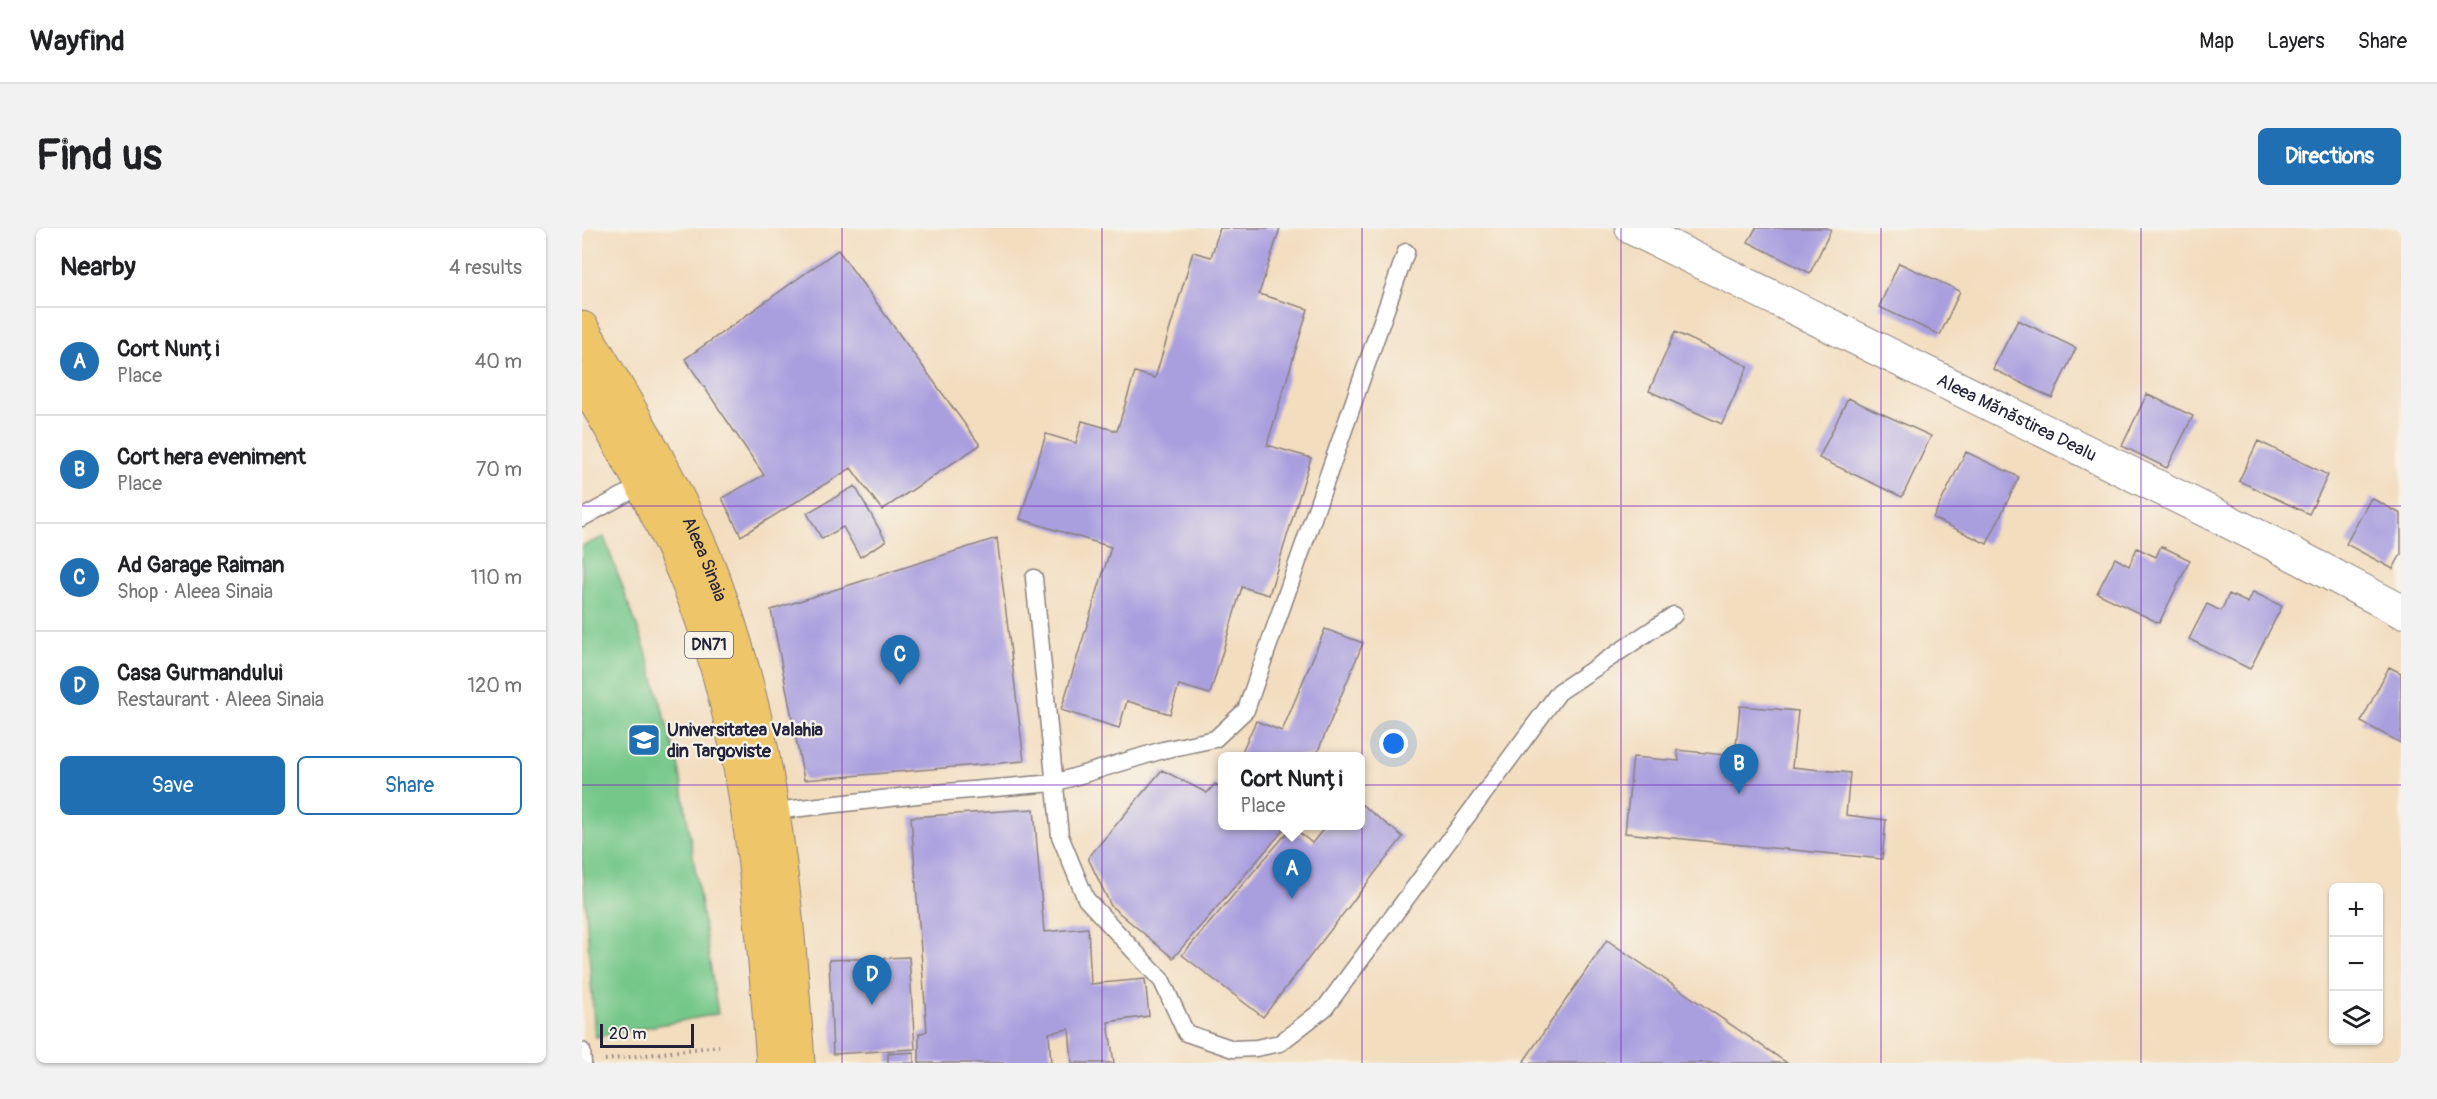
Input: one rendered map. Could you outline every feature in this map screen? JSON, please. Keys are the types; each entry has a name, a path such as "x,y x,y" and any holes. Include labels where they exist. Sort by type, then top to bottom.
{"main road":[{"name":"Aleea Sinaia","path":"582,328 663,470 700,547 736,650 763,754 774,811 798,1063"},
{"name":"Aleea Sinaia","path":"582,379 669,538 694,600 727,710 748,814 756,873 773,1063"}],"street":[{"name":"Aleea Mănăstirea Dealu","path":"1632,228 2272,543 2401,611"}],"lane":[{"path":"774,811 935,793 1054,783 1163,750 1215,739 1246,710 1406,252"},
{"path":"582,518 642,485"},
{"path":"1034,578 1060,836 1086,899 1162,981 1186,1033 1233,1049 1256,1048 1280,1043 1325,1008 1559,692 1674,615"}],"path":[{"path":"587,1059 719,1046"}],"green space":[{"name":"Universitatea Valahia din Targoviste","path":"604,537 646,651 679,767 718,1014 595,1037 582,857 582,546"}],"building":[{"path":"1220,228 1280,228 1259,294 1308,309 1267,445 1311,458 1269,595 1242,587 1210,694 1179,685 1170,714 1127,701 1119,728 1061,710 1111,547 1020,519 1046,434 1076,443 1082,421 1117,431 1135,372 1155,378 1193,252 1211,257"},
{"path":"1756,228 1827,228 1831,230 1810,273 1748,242"},
{"path":"838,250 980,445 882,510 851,468 741,536 722,498 764,475 685,359"},
{"path":"1899,263 1960,291 1940,335 1879,307"},
{"path":"2018,320 2076,348 2052,398 1993,369"},
{"path":"1675,332 1748,366 1722,424 1649,391"},
{"path":"2147,394 2193,416 2167,468 2122,446"},
{"path":"1848,398 1931,436 1902,497 1819,458"},
{"path":"2258,441 2328,475 2309,514 2239,481"},
{"path":"1966,452 2019,477 1987,544 1933,518"},
{"path":"855,486 886,541 860,557 843,527 822,539 807,513"},
{"path":"2371,498 2401,514 2401,554 2393,569 2346,544"},
{"path":"997,538 1024,761 804,780 771,610"},
{"path":"2161,546 2190,560 2159,623 2097,593 2115,558 2129,566 2137,548 2156,557"},
{"path":"2253,592 2282,606 2250,669 2189,639 2207,604 2221,611 2229,594 2248,603"},
{"path":"1325,629 1363,643 1318,752 1242,752 1256,721 1282,731"},
{"path":"2389,667 2401,673 2401,743 2361,722"},
{"path":"1740,706 1798,711 1792,767 1850,773 1846,815 1886,820 1882,859 1625,833 1633,757 1679,761 1677,750 1735,756"},
{"path":"1162,770 1207,793 1215,784 1218,786 1218,830 1284,830 1173,958 1111,906 1088,858"},
{"path":"1365,807 1403,837 1263,1017 1182,955 1289,830 1296,830 1312,843 1323,830 1365,830"},
{"path":"1034,809 1044,932 1088,928 1091,984 1145,979 1149,1016 1108,1022 1114,1063 1072,1063 1069,1029 1049,1033 1051,1063 919,1063 919,1034 927,1031 911,817"},
{"path":"1607,940 1787,1063 1527,1063 1524,1061"},
{"path":"909,957 915,1049 833,1054 829,960"},
{"path":"914,1052 914,1063 888,1063 888,1054"}],"place":[{"name":"Ad Garage Raiman","path":"900,685"},
{"name":"Universitatea Valahia din Targoviste","path":"644,740"},
{"name":"Cort hera eveniment","path":"1739,794"},
{"name":"Cort Nunți","path":"1292,899"},
{"name":"Casa Gurmandului","path":"872,1005"}]}
